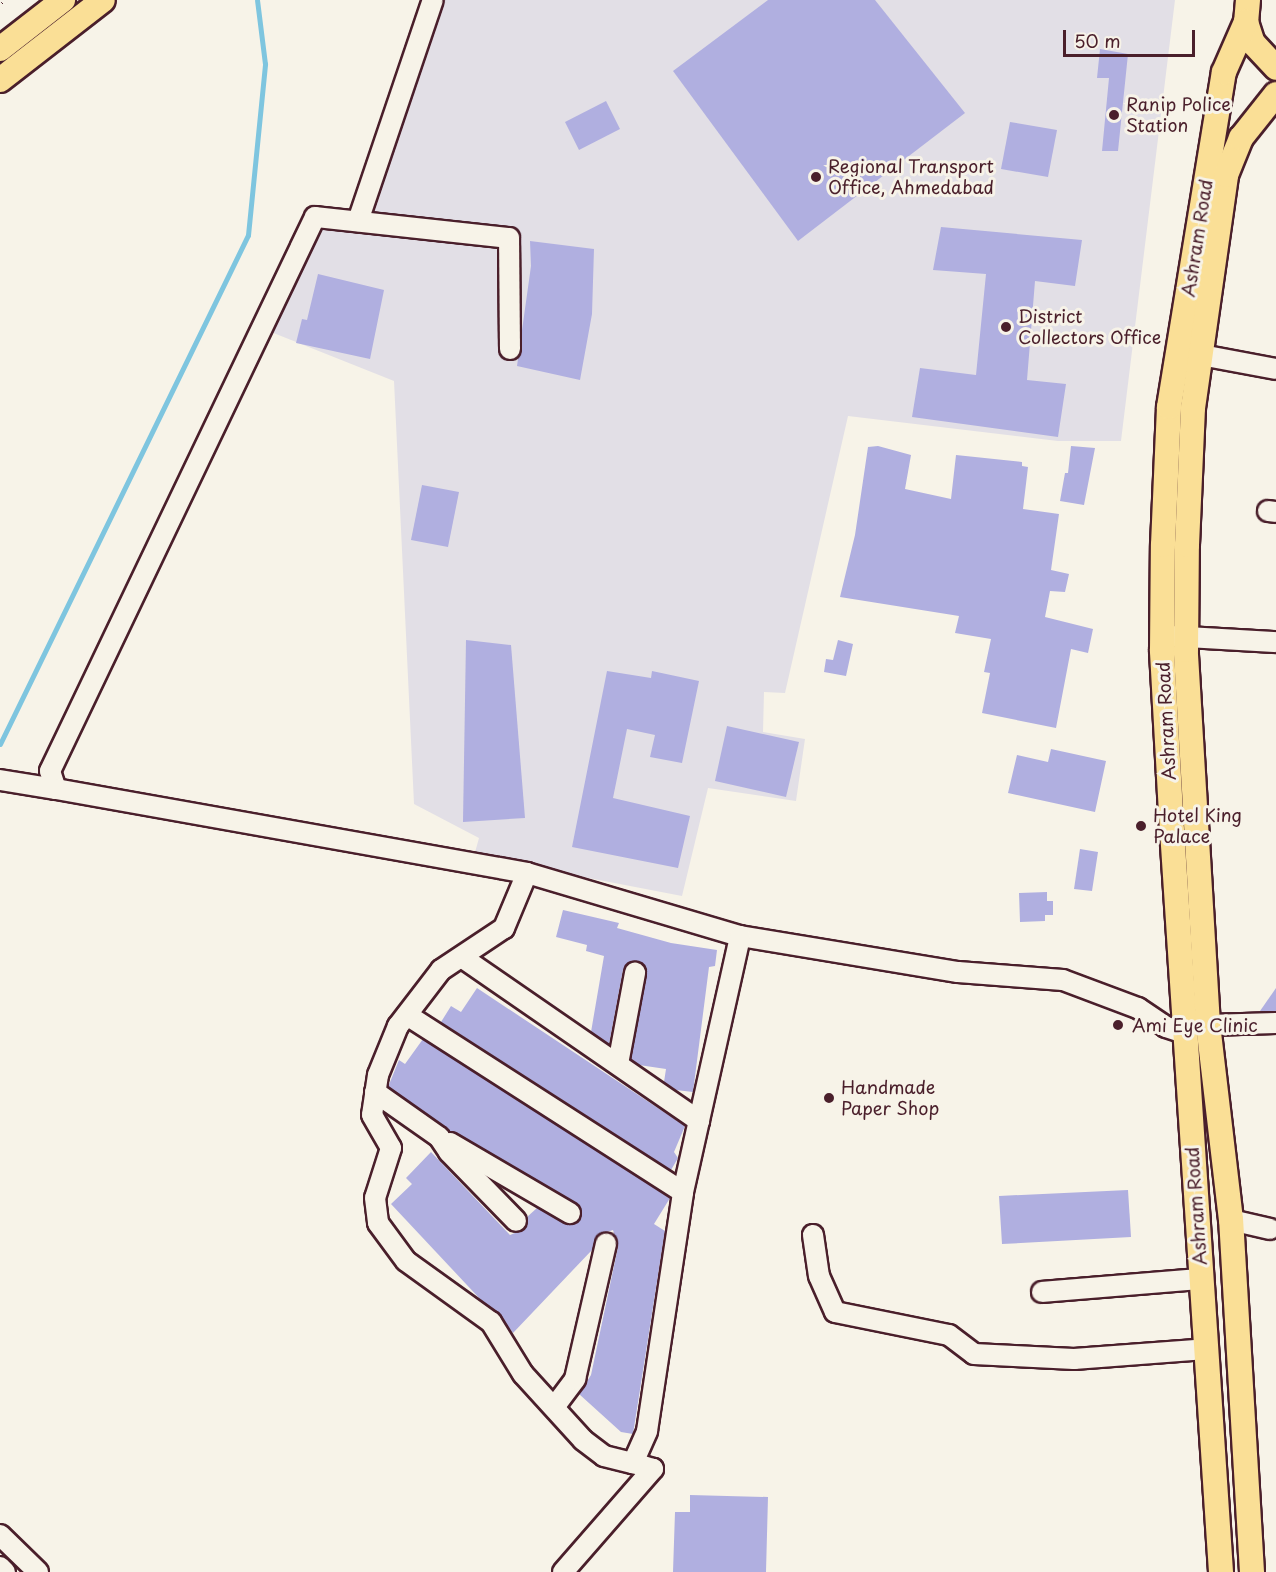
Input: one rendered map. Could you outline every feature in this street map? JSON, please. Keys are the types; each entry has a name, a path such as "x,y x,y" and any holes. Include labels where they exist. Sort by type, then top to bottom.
{"main road":[{"path":"0,49 63,0"},
{"path":"0,80 103,0"},
{"path":"1247,11 1253,43 1276,68"},
{"name":"Ashram Road","path":"1221,1572 1185,1033 1169,407 1224,72 1247,11"},
{"name":"Ashram Road","path":"1252,1572 1231,1220 1208,1025 1174,636 1193,408 1227,175 1241,138 1276,94"}],"street":[{"path":"358,221 433,0"},
{"path":"56,789 50,771 315,217 508,238 510,349"},
{"path":"1201,355 1276,369"},
{"path":"1174,636 1276,642"},
{"path":"0,780 527,873 741,936 958,972 1063,980 1138,1008 1166,1027 1185,1033"},
{"path":"527,873 504,928 441,970 398,1026 375,1092 372,1115 391,1148 375,1198 378,1223 406,1262 491,1322 523,1374 555,1406 583,1440 604,1456 653,1469 562,1572"},
{"path":"633,1463 647,1431 683,1192 741,936"},
{"path":"463,957 699,1121"},
{"path":"618,1064 635,973"},
{"path":"406,1015 683,1192"},
{"path":"1208,1025 1276,1023"},
{"path":"375,1092 439,1137 570,1213"},
{"path":"439,1137 449,1152 516,1221"},
{"path":"1231,1220 1270,1229"},
{"path":"813,1235 819,1276 835,1312 949,1335 974,1354 1074,1359 1206,1349"},
{"path":"555,1406 575,1379 606,1244"},
{"path":"1042,1292 1201,1279"},
{"path":"0,1535 38,1572"},
{"path":"0,1568 5,1572"}],"shaded area":[{"path":"421,0 1175,0 1121,441 1058,441 848,416 785,693 764,692 763,732 805,739 796,801 708,788 682,896 474,856 479,838 414,804 394,381 266,330 318,223 352,227"}],"building":[{"name":"Regional Transport Office, Ahmedabad","path":"768,0 875,0 965,113 798,241 673,71"},
{"name":"Ranip Police Station","path":"1100,49 1128,54 1118,151 1102,151 1109,78 1097,78"},
{"path":"606,101 620,129 579,150 565,122"},
{"path":"1010,122 1057,130 1048,177 1001,169"},
{"name":"District Collectors Office","path":"941,227 1082,240 1075,286 1035,281 1027,380 1066,384 1058,437 912,417 920,368 976,375 986,274 933,270"},
{"path":"530,241 594,249 592,314 580,380 517,366 531,266"},
{"path":"318,274 384,290 370,359 296,343 302,319 307,320"},
{"path":"878,446 911,455 905,489 951,499 956,455 1022,462 1022,466 1028,467 1023,509 1059,514 1051,570 1069,574 1065,592 1050,591 1045,617 1093,629 1088,653 1071,649 1056,728 982,713 990,673 984,672 991,639 955,633 959,616 840,597 855,535 868,447"},
{"path":"1071,446 1095,448 1084,505 1060,501 1065,473 1068,473"},
{"path":"422,485 459,492 448,547 411,540"},
{"path":"466,640 511,645 525,818 463,822"},
{"path":"838,640 853,644 846,676 824,672 826,659 833,660"},
{"path":"607,671 651,678 652,671 699,681 682,763 650,757 655,735 627,729 613,798 690,816 678,868 572,847"},
{"path":"727,726 799,742 786,797 715,781"},
{"path":"1051,749 1106,761 1095,812 1008,793 1017,755 1048,762"},
{"path":"1080,849 1098,852 1092,891 1074,889"},
{"path":"1047,892 1047,901 1053,901 1053,915 1045,915 1045,921 1020,922 1019,893"},
{"path":"563,910 619,923 617,928 671,943 717,950 715,966 709,967 693,1092 676,1090 664,1082 666,1069 639,1065 631,1059 647,975 642,964 630,962 623,970 609,1045 591,1032 604,956 586,951 587,945 556,937"},
{"path":"477,988 685,1126 674,1152 678,1158 671,1170 441,1022 451,1006 461,1012"},
{"path":"1276,988 1276,1011 1260,1011"},
{"path":"423,1039 670,1198 654,1224 665,1231 633,1434 621,1432 579,1394 591,1375 618,1247 613,1230 598,1235 592,1250 513,1333 498,1313 481,1300 391,1204 412,1184 406,1178 431,1152 510,1235 525,1229 527,1217 537,1208 569,1225 576,1223 582,1214 576,1203 449,1131 388,1087 399,1060 405,1064"},
{"path":"1128,1190 1131,1237 1002,1244 999,1196"},
{"path":"690,1495 768,1497 766,1572 673,1572 675,1512 690,1512"}],"waterway":[{"path":"0,744 248,235 265,64 257,0"}],"place":[{"name":"Ranip Police Station","path":"1114,115"},
{"name":"Regional Transport Office, Ahmedabad","path":"816,177"},
{"name":"District Collectors Office","path":"1006,327"},
{"name":"Hotel King Palace","path":"1141,826"},
{"name":"Ami Eye Clinic","path":"1118,1025"},
{"name":"Handmade Paper Shop","path":"829,1098"}]}
